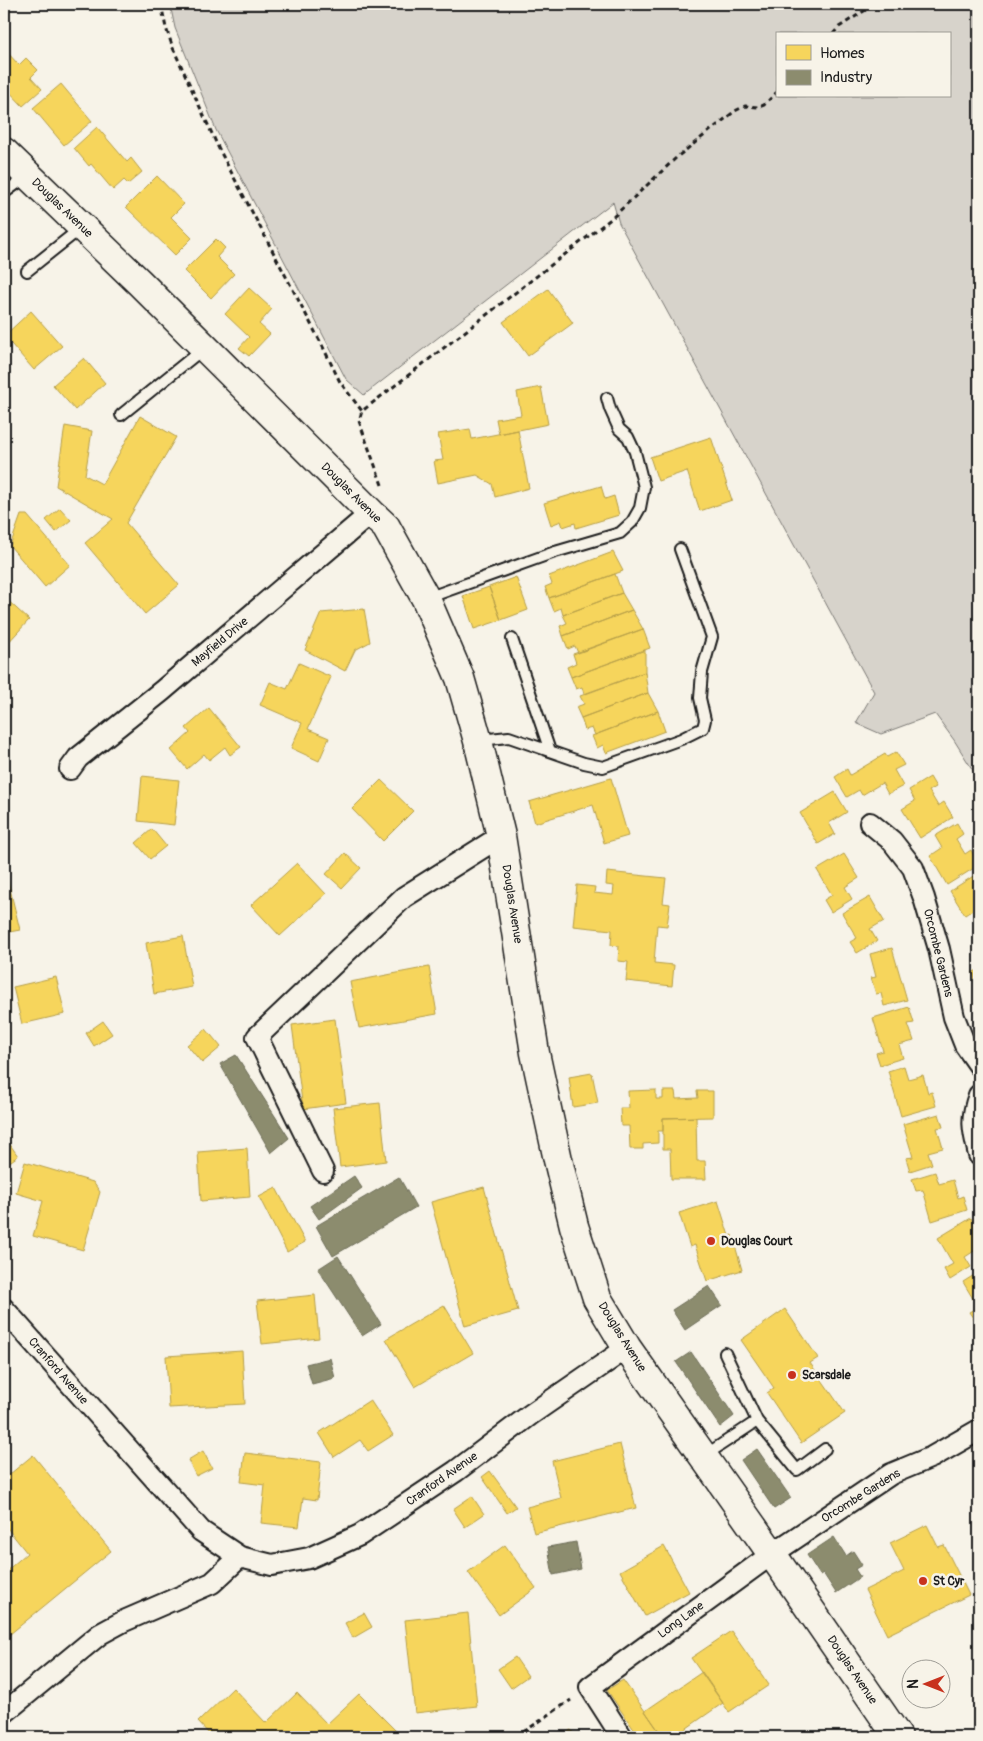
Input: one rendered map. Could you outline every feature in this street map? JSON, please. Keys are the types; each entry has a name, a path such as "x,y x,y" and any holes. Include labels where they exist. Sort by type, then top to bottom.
{"street":[{"name":"Douglas Avenue","path":"4,152 205,347 379,520 426,599 460,678 478,740 501,836 535,1053 574,1226 597,1298 627,1348 898,1737"},
{"name":"Mayfield Drive","path":"70,770 78,758 379,520"},
{"name":"Orcombe Gardens","path":"870,823 892,841 913,868 939,949 954,1017 964,1044 979,1065"},
{"path":"323,1170 257,1037 404,897 501,836"},
{"path":"979,1095 973,1115 973,1131 979,1154"},
{"name":"Cranford Avenue","path":"4,1309 201,1531 240,1557 272,1565 309,1558 360,1535 456,1471 530,1415 627,1348"},
{"name":"Orcombe Gardens","path":"772,1554 891,1474 932,1457 979,1430"},
{"name":"Long Lane","path":"590,1687 772,1554"},
{"path":"4,1713 100,1634 212,1583 240,1557"},
{"path":"590,1687 622,1737"}],"lane":[{"path":"4,193 28,175"},
{"path":"27,271 82,227"},
{"path":"121,415 205,347"},
{"path":"426,599 555,552 620,533 632,522 640,508 644,487 635,452 628,437 619,429 607,398"},
{"path":"478,740 509,737 592,766 603,767 681,740 703,728 704,720 700,698 702,672 712,637 680,549"},
{"path":"512,639 550,751"},
{"path":"725,1353 757,1422 797,1470 825,1449"},
{"path":"702,1457 757,1422"}],"path":[{"path":"161,4 173,48 219,149 340,382 362,410"},
{"path":"835,32 839,27 875,4"},
{"path":"953,4 970,7 978,4"},
{"path":"379,520 387,498 359,421 362,410 612,218 677,157 735,111 745,106 759,107 764,105 776,93"},
{"path":"516,1737 590,1687"}],"shaded area":[{"path":"170,4 979,4 979,780 935,714 881,734 856,723 874,692 619,223 613,202 364,395 346,379 216,130 175,28"}],"building: Homes":[{"path":"4,49 19,65 26,58 38,70 31,77 42,89 23,106 4,86"},
{"path":"61,84 92,121 64,145 33,108"},
{"path":"97,127 127,162 131,158 142,172 128,184 124,180 113,190 91,164 89,166 74,148"},
{"path":"157,176 184,204 171,217 192,238 175,255 126,207"},
{"path":"216,239 225,248 217,257 234,274 211,298 184,271"},
{"path":"249,288 272,309 259,324 270,334 249,356 239,348 249,337 225,314"},
{"path":"548,289 573,323 528,356 503,322"},
{"path":"31,311 62,346 34,370 4,336"},
{"path":"84,358 105,383 75,410 53,385"},
{"path":"541,387 548,424 499,434 496,419 521,415 517,392"},
{"path":"140,416 176,437 126,523 179,585 145,614 85,543 113,519 56,486 65,426 92,431 85,475 102,484"},
{"path":"470,429 472,439 518,430 529,488 495,497 492,484 477,475 438,483 434,461 443,460 438,434"},
{"path":"711,437 732,500 700,511 687,471 658,481 650,457"},
{"path":"601,486 605,499 614,496 619,515 576,528 575,523 563,527 561,521 551,525 544,503"},
{"path":"60,508 71,520 56,532 46,520"},
{"path":"21,515 27,515 70,565 45,587 10,546"},
{"path":"613,552 623,571 549,598 545,587 552,584 549,576"},
{"path":"615,574 622,593 563,615 561,608 554,611 549,598"},
{"path":"516,577 528,610 501,620 489,587"},
{"path":"489,587 501,620 474,629 463,596"},
{"path":"622,593 632,610 563,636 560,626 567,623 563,615"},
{"path":"4,597 29,620 5,646 4,644"},
{"path":"364,609 370,642 355,650 345,671 305,650 321,613"},
{"path":"632,610 643,629 578,653 575,646 568,649 563,636"},
{"path":"643,629 650,648 571,677 567,667 576,663 573,654"},
{"path":"645,650 645,672 584,694 582,687 576,689 571,677"},
{"path":"299,663 331,677 308,729 329,738 319,761 291,748 302,723 260,705 270,682 287,689"},
{"path":"645,672 648,693 581,718 576,707 584,704 580,696"},
{"path":"648,693 658,711 595,735 592,728 585,730 581,718"},
{"path":"209,708 241,747 230,755 225,747 209,760 204,754 187,769 171,750 190,733 186,728"},
{"path":"658,711 665,731 606,753 603,745 597,748 592,736"},
{"path":"896,752 904,765 894,770 903,786 888,794 882,783 862,795 859,790 847,797 835,777 847,769 850,775 885,754 887,757"},
{"path":"142,776 179,780 174,825 138,821"},
{"path":"930,777 936,787 929,791 938,806 944,802 953,817 920,838 902,809 915,801 909,790"},
{"path":"611,778 628,836 604,843 593,805 535,823 529,802"},
{"path":"381,780 413,811 383,841 352,809"},
{"path":"835,792 847,812 829,823 835,834 818,844 800,813"},
{"path":"957,823 963,834 956,839 965,854 971,850 979,865 947,885 930,856 942,848 935,836"},
{"path":"152,829 166,846 150,859 136,843"},
{"path":"345,853 361,868 342,888 326,874"},
{"path":"844,854 859,878 845,887 852,899 831,912 824,900 832,895 817,870"},
{"path":"297,863 326,894 280,936 251,905"},
{"path":"607,872 666,878 663,903 670,904 667,926 657,925 654,963 674,965 672,986 626,981 628,962 618,961 619,946 611,945 612,930 573,926 577,885 595,887 594,893 613,895 614,886 606,885"},
{"path":"975,875 979,882 979,911 977,907 965,915 950,891"},
{"path":"8,881 20,930 4,933 4,882"},
{"path":"870,897 884,921 870,929 877,941 857,953 850,942 857,938 842,913"},
{"path":"183,936 192,987 154,994 146,943"},
{"path":"892,948 907,1000 884,1006 881,993 876,994 871,978 876,977 870,954"},
{"path":"429,967 437,1014 359,1028 350,982"},
{"path":"979,970 979,998 973,972"},
{"path":"56,977 65,1014 22,1024 13,987"},
{"path":"909,1007 914,1023 908,1024 914,1041 899,1045 903,1058 880,1065 876,1053 883,1051 873,1018"},
{"path":"335,1019 346,1103 303,1109 292,1025"},
{"path":"103,1021 112,1034 94,1046 86,1033"},
{"path":"206,1029 221,1047 202,1063 187,1045"},
{"path":"904,1066 908,1079 923,1075 928,1093 932,1092 936,1106 901,1116 888,1071"},
{"path":"592,1073 598,1103 573,1107 569,1077"},
{"path":"656,1090 656,1099 663,1099 663,1091 675,1091 676,1099 698,1098 697,1091 713,1091 713,1117 663,1118 663,1131 658,1131 658,1143 643,1144 643,1149 630,1149 629,1126 621,1126 620,1108 629,1108 628,1091"},
{"path":"380,1103 386,1161 340,1167 333,1108"},
{"path":"939,1114 943,1127 937,1128 943,1148 928,1152 932,1164 910,1171 906,1158 913,1157 903,1124"},
{"path":"696,1117 697,1161 705,1161 706,1179 671,1179 670,1149 663,1149 663,1118"},
{"path":"4,1136 18,1156 4,1166"},
{"path":"247,1148 250,1197 201,1201 198,1152"},
{"path":"25,1162 93,1182 100,1192 83,1250 33,1236 43,1201 16,1193"},
{"path":"935,1172 939,1184 953,1180 958,1198 963,1196 967,1210 932,1221 923,1190 916,1191 912,1179"},
{"path":"484,1187 518,1311 465,1326 431,1202"},
{"path":"276,1188 305,1242 287,1252 259,1197"},
{"name":"Douglas Court","path":"718,1201 729,1236 732,1235 742,1270 707,1281 695,1245 690,1247 679,1213"},
{"path":"971,1218 979,1232 979,1248 965,1257 971,1267 950,1280 944,1269 953,1264 938,1238"},
{"path":"979,1272 979,1323 977,1324 969,1312 978,1307 963,1282"},
{"path":"315,1295 319,1338 262,1344 257,1301"},
{"path":"444,1305 473,1353 415,1387 386,1339"},
{"name":"Scarsdale","path":"785,1309 818,1358 810,1363 845,1413 801,1443 767,1393 774,1388 741,1340"},
{"path":"242,1351 245,1404 169,1408 166,1356"},
{"path":"370,1400 393,1435 368,1451 360,1440 334,1457 319,1433"},
{"path":"620,1444 636,1508 534,1533 527,1507 561,1498 552,1461"},
{"path":"203,1451 212,1468 196,1476 188,1460"},
{"path":"245,1453 321,1462 317,1500 303,1498 299,1527 261,1523 265,1485 241,1482"},
{"path":"33,1455 111,1551 4,1639 4,1573 27,1553 4,1524 4,1479"},
{"path":"490,1471 516,1507 507,1513 482,1477"},
{"path":"472,1496 484,1514 465,1527 453,1509"},
{"name":"St Cyr","path":"927,1525 938,1547 944,1545 969,1595 887,1635 865,1590 904,1571 890,1543"},
{"path":"505,1545 536,1588 499,1615 468,1572"},
{"path":"664,1546 689,1592 645,1616 620,1571"},
{"path":"364,1613 372,1627 353,1638 345,1623"},
{"path":"468,1613 477,1706 415,1713 405,1620"},
{"path":"731,1631 769,1685 729,1712 691,1658"},
{"path":"515,1657 528,1676 511,1688 498,1669"},
{"path":"702,1672 723,1703 674,1737 663,1737 645,1711"},
{"path":"623,1680 663,1737 639,1737 607,1690"},
{"path":"233,1688 266,1723 297,1693 327,1724 359,1694 399,1734 396,1737 212,1737 198,1722"},
{"path":"571,1730 576,1737 559,1737"}],"building: Industry":[{"path":"236,1055 289,1138 271,1153 220,1064"},
{"path":"354,1176 362,1188 319,1219 310,1206"},
{"path":"399,1177 416,1207 333,1256 316,1226"},
{"path":"338,1256 381,1324 362,1336 318,1269"},
{"path":"709,1286 722,1305 685,1330 672,1310"},
{"path":"691,1352 734,1416 720,1427 676,1362"},
{"path":"330,1358 335,1378 312,1384 306,1364"},
{"path":"757,1449 791,1498 774,1509 741,1460"},
{"path":"834,1537 846,1556 853,1551 862,1565 855,1569 860,1577 836,1593 823,1573 820,1575 807,1555"},
{"path":"576,1542 581,1569 553,1575 548,1547"}],"waterway":[{"path":"979,82 979,92"}],"place":[{"name":"Douglas Court","path":"711,1241"},
{"name":"Scarsdale","path":"792,1375"},
{"name":"St Cyr","path":"923,1581"}]}
